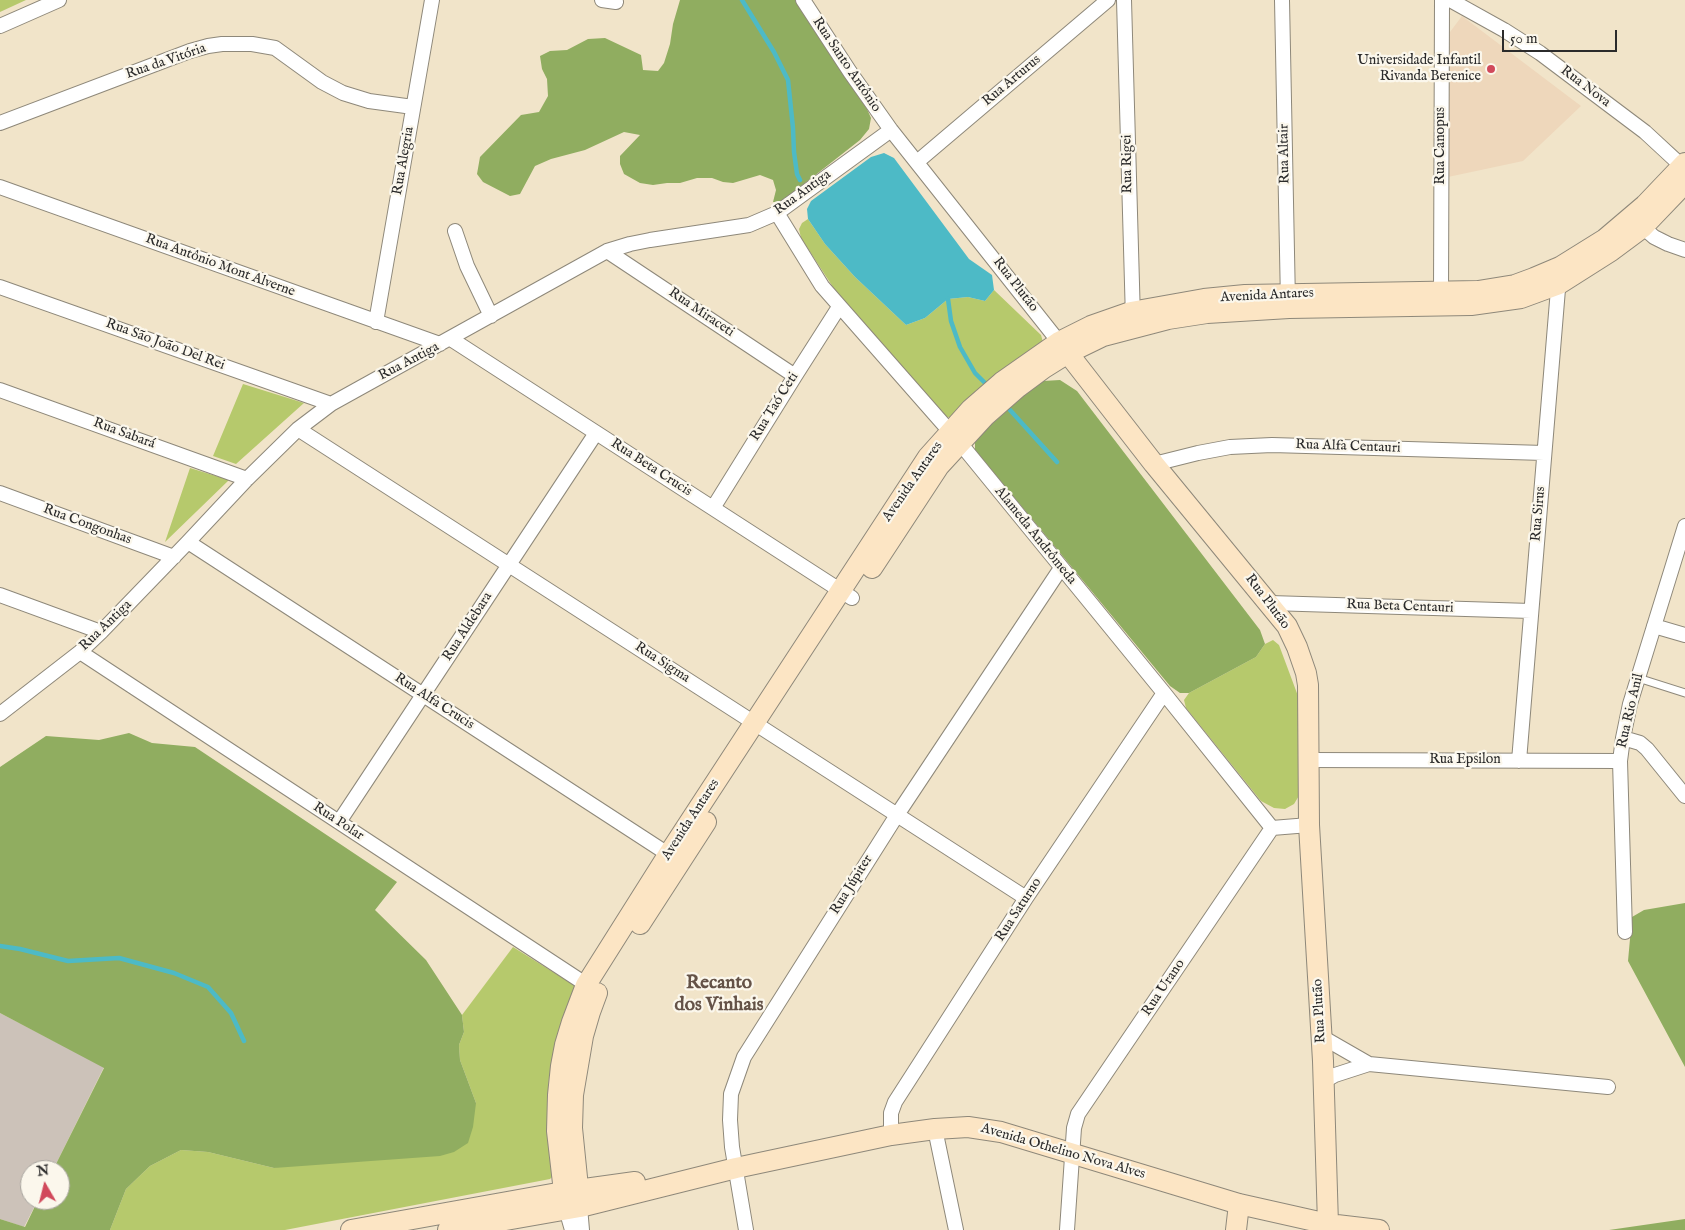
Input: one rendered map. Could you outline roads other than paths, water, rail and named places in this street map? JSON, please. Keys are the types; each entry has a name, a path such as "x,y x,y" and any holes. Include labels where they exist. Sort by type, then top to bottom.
{"main road":[{"name":"Avenida Antares","path":"572,1199 557,1131 561,1066 572,1022 674,858 846,595 928,457 955,437 971,409 1002,382 1063,348 1091,326 1133,319 1204,299 1443,307 1497,295 1515,285 1559,275 1605,239 1637,223 1684,170"},
{"name":"Avenida Antares","path":"1288,301 1441,292 1478,291 1497,295"},
{"name":"Rua Plutão","path":"1063,348 1154,464 1270,603 1287,626 1306,673 1308,685 1309,825 1322,1036 1328,1224"},
{"name":"Avenida Othelino Nova Alves","path":"572,1199 736,1168 891,1135 968,1127 984,1128 1073,1153 1239,1204 1328,1224 1379,1230"},
{"path":"350,1230 412,1224 572,1199"},
{"path":"448,1230 572,1199"},
{"path":"1236,1230 1239,1204"}],"street":[{"path":"0,26 59,0"},
{"name":"Rua Alegria","path":"376,322 432,0"},
{"path":"602,0 616,2"},
{"name":"Rua Santo Antônio","path":"803,0 891,130"},
{"name":"Rua Arturus","path":"917,162 1108,0"},
{"name":"Rua Rigei","path":"1124,0 1133,319"},
{"name":"Rua Altair","path":"1282,0 1288,301"},
{"name":"Rua Canopus","path":"1441,292 1442,0"},
{"name":"Rua Nova","path":"1450,0 1504,30 1540,53 1645,132 1684,170"},
{"name":"Rua da Vitória","path":"0,123 190,51 222,44 252,44 275,48 322,82 344,93 369,101 413,107"},
{"name":"Rua Plutão","path":"891,130 1063,348"},
{"name":"Rua Antiga","path":"0,714 6,703 80,652 298,429 330,404 446,342 607,251 650,240 749,225 777,213 891,130"},
{"name":"Rua Antônio Mont Alverne","path":"0,187 376,322 446,342"},
{"name":"Alameda Andrômeda","path":"777,213 817,279 955,437 1272,828"},
{"path":"1637,223 1668,244 1685,250"},
{"path":"455,231 467,266 490,316"},
{"name":"Rua Miraceti","path":"607,251 795,376"},
{"name":"Rua Sirus","path":"1519,761 1559,275"},
{"name":"Rua São João Del Rei","path":"0,287 330,404"},
{"name":"Rua Taó Ceti","path":"713,508 840,307"},
{"name":"Rua Beta Crucis","path":"446,342 596,432 846,595"},
{"name":"Rua Sabará","path":"0,390 248,479"},
{"name":"Rua Sigma","path":"298,429 1026,898"},
{"name":"Rua Aldebara","path":"339,822 596,432"},
{"name":"Rua Alfa Centauri","path":"1154,464 1230,447 1272,445 1544,453"},
{"name":"Rua Congonhas","path":"0,493 174,556"},
{"name":"Rua Rio Anil","path":"1625,932 1620,761 1627,715 1684,534"},
{"name":"Rua Alfa Crucis","path":"188,542 674,858"},
{"name":"Rua Júpiter","path":"746,1230 732,1147 731,1094 744,1058 897,815 1061,568"},
{"path":"0,596 101,632"},
{"name":"Rua Beta Centauri","path":"1270,603 1531,611"},
{"path":"1654,626 1685,634"},
{"name":"Rua Polar","path":"80,652 592,989"},
{"name":"Rua Saturno","path":"891,1135 891,1113 895,1102 1026,898 1164,693"},
{"path":"1624,738 1640,743 1647,749 1685,796"},
{"name":"Rua Epsilon","path":"1309,760 1620,761"},
{"path":"1272,828 1309,825"},
{"name":"Rua Urano","path":"1067,1230 1074,1128 1078,1114 1272,828"},
{"path":"1322,1036 1369,1064"},
{"path":"1324,1081 1335,1075 1369,1064 1608,1087"},
{"path":"935,1129 956,1230"},
{"name":"Avenida Antares","path":"572,1199 572,1230"},
{"name":"Avenida Antares","path":"572,1199 582,1230"}],"lane":[{"path":"1638,678 1685,692"}],"water":[{"path":"884,153 894,158 969,259 992,275 994,290 985,301 968,297 948,299 925,318 906,325 855,277 825,244 808,219 807,209 811,201 871,157"}],"waterway":[{"path":"742,0 774,52 788,80 794,152 797,174 800,180"},
{"path":"948,299 951,321 960,347 975,373 986,384"},
{"path":"1010,410 1057,462"},
{"path":"0,946 68,961 119,958 174,973 208,987 231,1013 244,1041"}],"place":[{"name":"Universidade Infantil Rivanda Berenice","path":"1491,69"}],"district":[{"name":"Recanto dos Vinhais","path":"719,995"}]}
